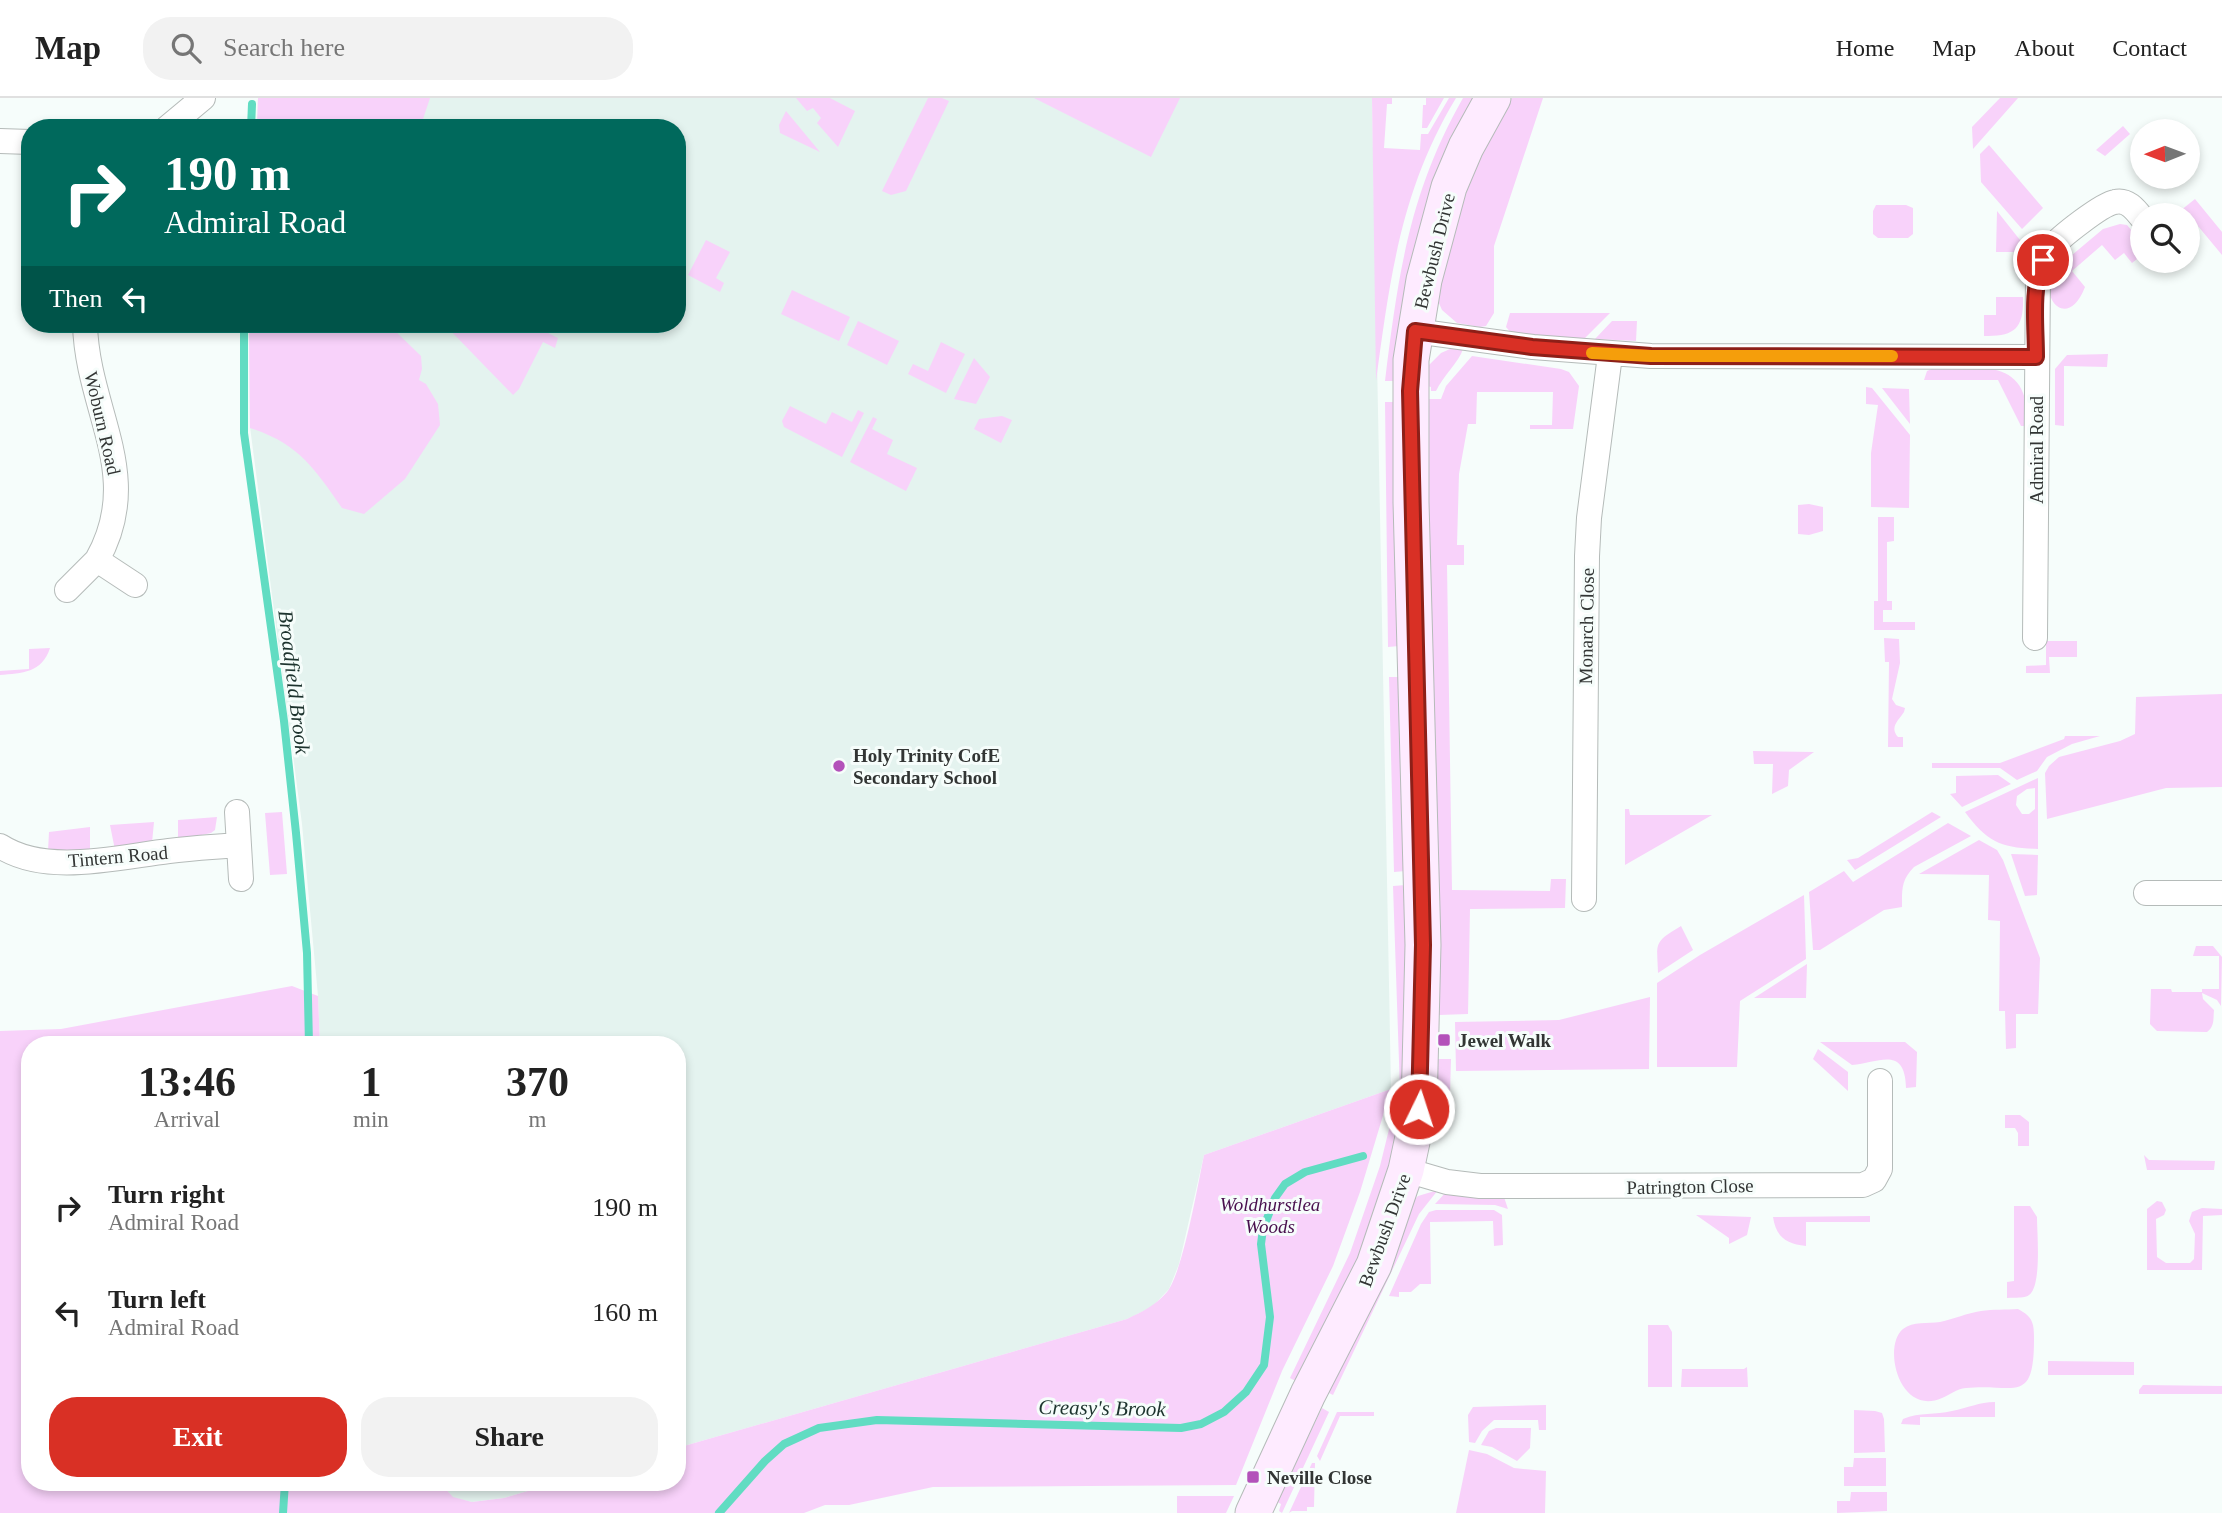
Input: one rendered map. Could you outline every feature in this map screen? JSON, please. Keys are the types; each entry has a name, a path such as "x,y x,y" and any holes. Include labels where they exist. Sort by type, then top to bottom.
{"street":[{"path":"178,119 203,98"},
{"name":"Bewbush Drive","path":"1253,1513 1308,1394 1374,1265 1406,1170 1419,1109 1423,945 1410,391 1415,331 1434,235 1449,187 1466,147 1493,98"},
{"path":"0,141 21,142"},
{"name":"Admiral Road","path":"2035,638 2038,272 2051,248 2063,236 2115,202 2130,205"},
{"path":"1415,331 1476,341 1610,355 2036,357"},
{"name":"Woburn Road","path":"67,590 96,560 107,542 117,501 111,445 90,372 86,333"},
{"name":"Monarch Close","path":"1584,899 1587,556 1589,518 1610,355"},
{"path":"96,560 135,585"},
{"path":"237,812 241,880"},
{"name":"Tintern Road","path":"0,846 30,857 85,862 172,850 238,845"},
{"path":"2146,893 2222,893"},
{"name":"Patrington Close","path":"1406,1170 1447,1182 1480,1186 1863,1185 1874,1180 1880,1169 1880,1081"}],"shaded area":[{"name":"Holy Trinity CofE Secondary School","path":"258,98 1372,98 1391,1089 1204,1155 1179,1264 1169,1289 1152,1307 1127,1319 686,1445 686,1036 320,1036 302,824 250,427 249,333 686,333 686,119 257,119"},
{"path":"447,1491 528,1491 504,1498 472,1502 453,1498"}],"green space":[{"path":"258,98 430,98 423,119 257,119"},
{"path":"796,98 830,98 855,111 838,147 817,123 821,118 813,108 807,111"},
{"path":"928,98 949,101 906,191 891,195 882,191"},
{"path":"1034,98 1180,98 1151,157"},
{"path":"1372,98 1392,98 1392,104 1387,104 1384,148 1420,150 1421,134 1428,134 1449,98 1456,98 1437,132 1410,200 1393,270 1376,381"},
{"path":"1426,98 1444,98 1427,128 1422,128 1423,105 1426,105"},
{"path":"1463,98 1474,98 1397,381 1385,381 1401,270 1418,202 1445,133"},
{"path":"1512,98 1543,98 1494,246 1494,313 1486,326 1457,323 1442,310 1438,301 1440,266 1469,174"},
{"path":"2000,98 2018,98 1973,149 1972,127"},
{"path":"786,111 820,152 780,133 779,125"},
{"path":"2123,126 2130,134 2105,156 2096,150"},
{"path":"1989,145 2043,208 2022,229 1981,182 1980,154"},
{"path":"1876,205 1906,205 1913,208 1913,234 1908,238 1878,238 1873,234 1873,211"},
{"path":"2200,205 2222,232 2222,255 2200,228"},
{"path":"1997,211 2020,240 2020,252 1996,252"},
{"path":"2120,224 2127,225 2130,229 2130,260 2124,253 2115,260 2102,245 2072,271 2085,287 2078,300 2071,307 2063,309 2057,306 2049,292 2053,271 2103,229"},
{"path":"706,240 730,252 716,278 724,283 720,292 688,275"},
{"path":"792,290 850,317 839,341 781,314"},
{"path":"1996,297 2023,297 2022,316 2016,328 2010,332 1984,336 1984,315 1996,315"},
{"path":"1510,313 1610,313 1582,341 1512,334 1506,327"},
{"path":"858,321 899,341 887,365 847,345"},
{"path":"1612,321 1637,321 1636,341 1595,339"},
{"path":"249,333 397,333 421,356 419,380 426,384 438,404 440,425 405,479 364,514 342,508 304,459 281,442 250,428"},
{"path":"453,333 548,333 558,338 555,348 543,342 519,389 513,395"},
{"path":"941,342 965,354 946,393 908,374 913,364 928,371"},
{"path":"1450,349 1463,349 1436,391 1431,391 1431,387 1427,386 1428,366 1441,353"},
{"path":"2108,354 2107,367 2064,366 2064,426 2055,425 2055,369 2067,355"},
{"path":"1472,356 1561,369 1569,372 1579,386 1573,429 1530,429 1530,425 1552,425 1553,392 1477,392 1476,424 1468,424 1459,474 1457,545 1464,545 1464,565 1447,565 1452,890 1550,891 1551,879 1566,879 1565,908 1470,909 1468,1014 1439,1015 1425,399 1441,399 1446,386"},
{"path":"974,358 990,377 976,404 954,399"},
{"path":"1934,368 1985,368 2008,375 2017,382 2023,393 2026,426 2021,426 1998,380 1924,380 1927,371"},
{"path":"1866,387 1872,388 1910,435 1909,508 1871,507 1871,453 1878,405 1866,404"},
{"path":"1882,388 1909,389 1910,424"},
{"path":"1385,402 1396,402 1399,646 1388,647"},
{"path":"790,406 826,424 832,412 852,422 858,410 864,413 842,457 784,427 782,421"},
{"path":"1002,416 1012,420 1001,443 974,429 979,419"},
{"path":"873,417 877,419 872,429 893,440 887,454 917,468 906,491 850,462"},
{"path":"1798,505 1823,507 1823,531 1809,535 1798,534"},
{"path":"1878,517 1894,517 1894,541 1887,542 1887,601 1892,601 1892,610 1883,610 1883,622 1915,622 1915,630 1874,630 1874,601 1878,601"},
{"path":"1884,638 1899,639 1900,663 1892,699 1896,705 1905,708 1894,730 1898,737 1903,737 1903,747 1888,747 1889,662 1885,662"},
{"path":"2046,641 2077,641 2077,657 2049,657 2050,673 2026,673 2026,666 2046,665"},
{"path":"50,648 36,667 23,672 0,675 0,671 29,669 29,649"},
{"path":"1389,677 1400,677 1406,871 1394,872"},
{"path":"2222,694 2222,787 2166,788 2047,819 2045,773 2049,766 2059,757 2120,741 2135,734 2136,697"},
{"path":"2065,736 2100,736 2072,744 2047,757 2037,771 2017,780 2000,768 1932,768 1932,763 2000,763 2064,739"},
{"path":"1753,751 1814,752 1789,770 1788,786 1772,794 1773,764 1754,764"},
{"path":"1998,775 2011,784 1962,807 1950,794 1956,793 1956,776"},
{"path":"2038,778 2038,849 2004,845 1988,837 1965,812","holes":["2035,788 2035,809 2029,814 2022,814 2016,805 2017,796 2027,789"]},
{"path":"1625,809 1629,809 1630,815 1712,815 1625,865"},
{"path":"282,812 287,874 270,875 265,813"},
{"path":"1932,812 1941,817 1855,870 1847,860 1858,858"},
{"path":"217,817 215,830 211,833 178,840 178,820"},
{"path":"154,822 152,843 115,850 110,825"},
{"path":"1948,823 1971,836 1914,867 1904,881 1902,907 1884,910 1820,950 1813,950 1809,892 1844,871 1853,882"},
{"path":"90,827 90,854 48,851 49,832"},
{"path":"1979,840 1997,850 2003,860 2040,958 2038,1014 2016,1014 2016,1048 2006,1049 2005,1011 1999,1011 2000,921 1988,920 1989,875 1919,874"},
{"path":"2011,854 2038,855 2037,895 2025,896"},
{"path":"1406,885 1408,995 1404,1092 1400,1091 1393,886"},
{"path":"1804,895 1806,959 1740,1001 1737,1067 1657,1067 1657,983"},
{"path":"1681,926 1693,950 1658,973 1659,944 1665,936"},
{"path":"2196,946 2213,946 2222,957 2221,1006 2217,1000 2202,993 2203,999 2214,1010 2213,1022 2207,1032 2157,1031 2150,1024 2151,989 2202,992 2202,989 2219,989 2219,956 2193,956"},
{"path":"1807,964 1806,998 1754,998"},
{"name":"Woldhurstlea Woods","path":"292,986 318,996 320,1036 21,1036 21,1491 447,1491 453,1497 472,1502 504,1498 528,1491 686,1491 686,1445 1127,1319 1144,1311 1167,1292 1173,1282 1189,1227 1204,1155 1391,1089 1360,1192 1333,1266 1282,1371 1236,1485 933,1487 849,1505 825,1505 804,1513 0,1513 0,1031 61,1029"},
{"path":"1650,997 1649,1069 1456,1071 1455,1022 1559,1020"},
{"path":"1820,1042 1905,1042 1917,1052 1916,1087 1906,1088 1901,1066 1896,1061 1881,1060 1852,1065"},
{"path":"1818,1049 1848,1072 1848,1091 1813,1059"},
{"path":"1433,1059 1451,1059 1450,1094 1444,1113 1435,1113"},
{"path":"1393,1113 1404,1114 1387,1180 1368,1237 1301,1384 1290,1378 1350,1253 1380,1166"},
{"path":"2005,1115 2020,1115 2029,1122 2029,1146 2018,1146 2018,1133 2015,1128 2005,1128"},
{"path":"2144,1155 2149,1160 2215,1161 2214,1170 2147,1170"},
{"path":"1438,1190 1419,1214 1333,1395 1325,1391 1411,1203 1418,1196"},
{"path":"1447,1191 1504,1197 1508,1209 1495,1205 1435,1204"},
{"path":"2157,1201 2162,1202 2166,1210 2164,1215 2156,1219 2157,1257 2166,1263 2190,1263 2194,1259 2195,1234 2189,1221 2192,1212 2202,1208 2222,1209 2222,1215 2203,1216 2202,1270 2147,1270 2147,1209"},
{"path":"2014,1206 2030,1206 2037,1217 2037,1271 2033,1290 2029,1295 2007,1298 2007,1282 2014,1281"},
{"path":"1494,1210 1502,1215 1503,1245 1494,1246 1493,1221 1430,1222 1431,1284 1420,1284 1411,1292 1399,1292 1399,1297 1389,1296 1421,1224 1429,1212"},
{"path":"1696,1215 1751,1217 1747,1235 1729,1244 1729,1238"},
{"path":"1870,1216 1870,1222 1806,1222 1806,1246 1783,1238 1773,1217"},
{"path":"2018,1309 2030,1318 2034,1329 2033,1360 2025,1383 2009,1388 1962,1389 1927,1401 1915,1398 1905,1389 1898,1377 1894,1350 1903,1329 1981,1311"},
{"path":"1648,1325 1668,1325 1672,1332 1672,1387 1648,1387"},
{"path":"2048,1361 2134,1362 2134,1375 2048,1375"},
{"path":"1747,1367 1748,1387 1681,1387 1682,1369"},
{"path":"2143,1385 2222,1386 2222,1394 2139,1394"},
{"path":"1995,1402 1995,1417 1920,1417 1920,1425 1901,1424 1903,1419 1915,1415"},
{"path":"1546,1405 1546,1430 1539,1430 1538,1420 1494,1420 1482,1431 1475,1443 1469,1442 1468,1415 1473,1407"},
{"path":"1322,1408 1329,1412 1282,1513 1279,1511 1281,1504 1277,1502"},
{"path":"1854,1410 1882,1413 1885,1452 1854,1453"},
{"path":"1337,1412 1374,1412 1374,1416 1340,1416 1320,1461 1317,1456"},
{"path":"1496,1428 1531,1428 1530,1448 1517,1461 1492,1447 1481,1445 1489,1431"},
{"path":"1469,1450 1487,1454 1514,1468 1546,1471 1545,1513 1456,1513"},
{"path":"1854,1458 1886,1458 1886,1486 1844,1486 1844,1467 1853,1467"},
{"path":"1312,1463 1315,1463 1314,1507 1307,1507 1307,1511 1289,1513"},
{"path":"1851,1492 1887,1492 1887,1511 1837,1513 1837,1501 1850,1501"},
{"path":"1177,1496 1234,1496 1226,1513 1177,1513"}],"waterway":[{"name":"Broadfield Brook","path":"251,119 252,104"},
{"name":"Broadfield Brook","path":"244,333 244,433 284,721 307,953 309,1036"},
{"name":"Creasy's Brook","path":"719,1513 765,1461 784,1444 819,1428 877,1420 1181,1428 1201,1424 1224,1412 1246,1392 1264,1365 1270,1317 1261,1244 1263,1229 1275,1198 1285,1184 1305,1172 1363,1156"},
{"name":"Broadfield Brook","path":"283,1513 284,1491"}],"slow traffic":[{"path":"1592,353 1651,356 1892,356"}],"place":[{"name":"Holy Trinity CofE Secondary School","path":"839,766"},
{"name":"Jewel Walk","path":"1444,1040"},
{"name":"Neville Close","path":"1253,1477"}],"route":[{"path":"1419,1109 1423,945 1410,391 1415,331 1476,341 1587,353 1651,356 2036,357 2036,287 2043,260"}]}
